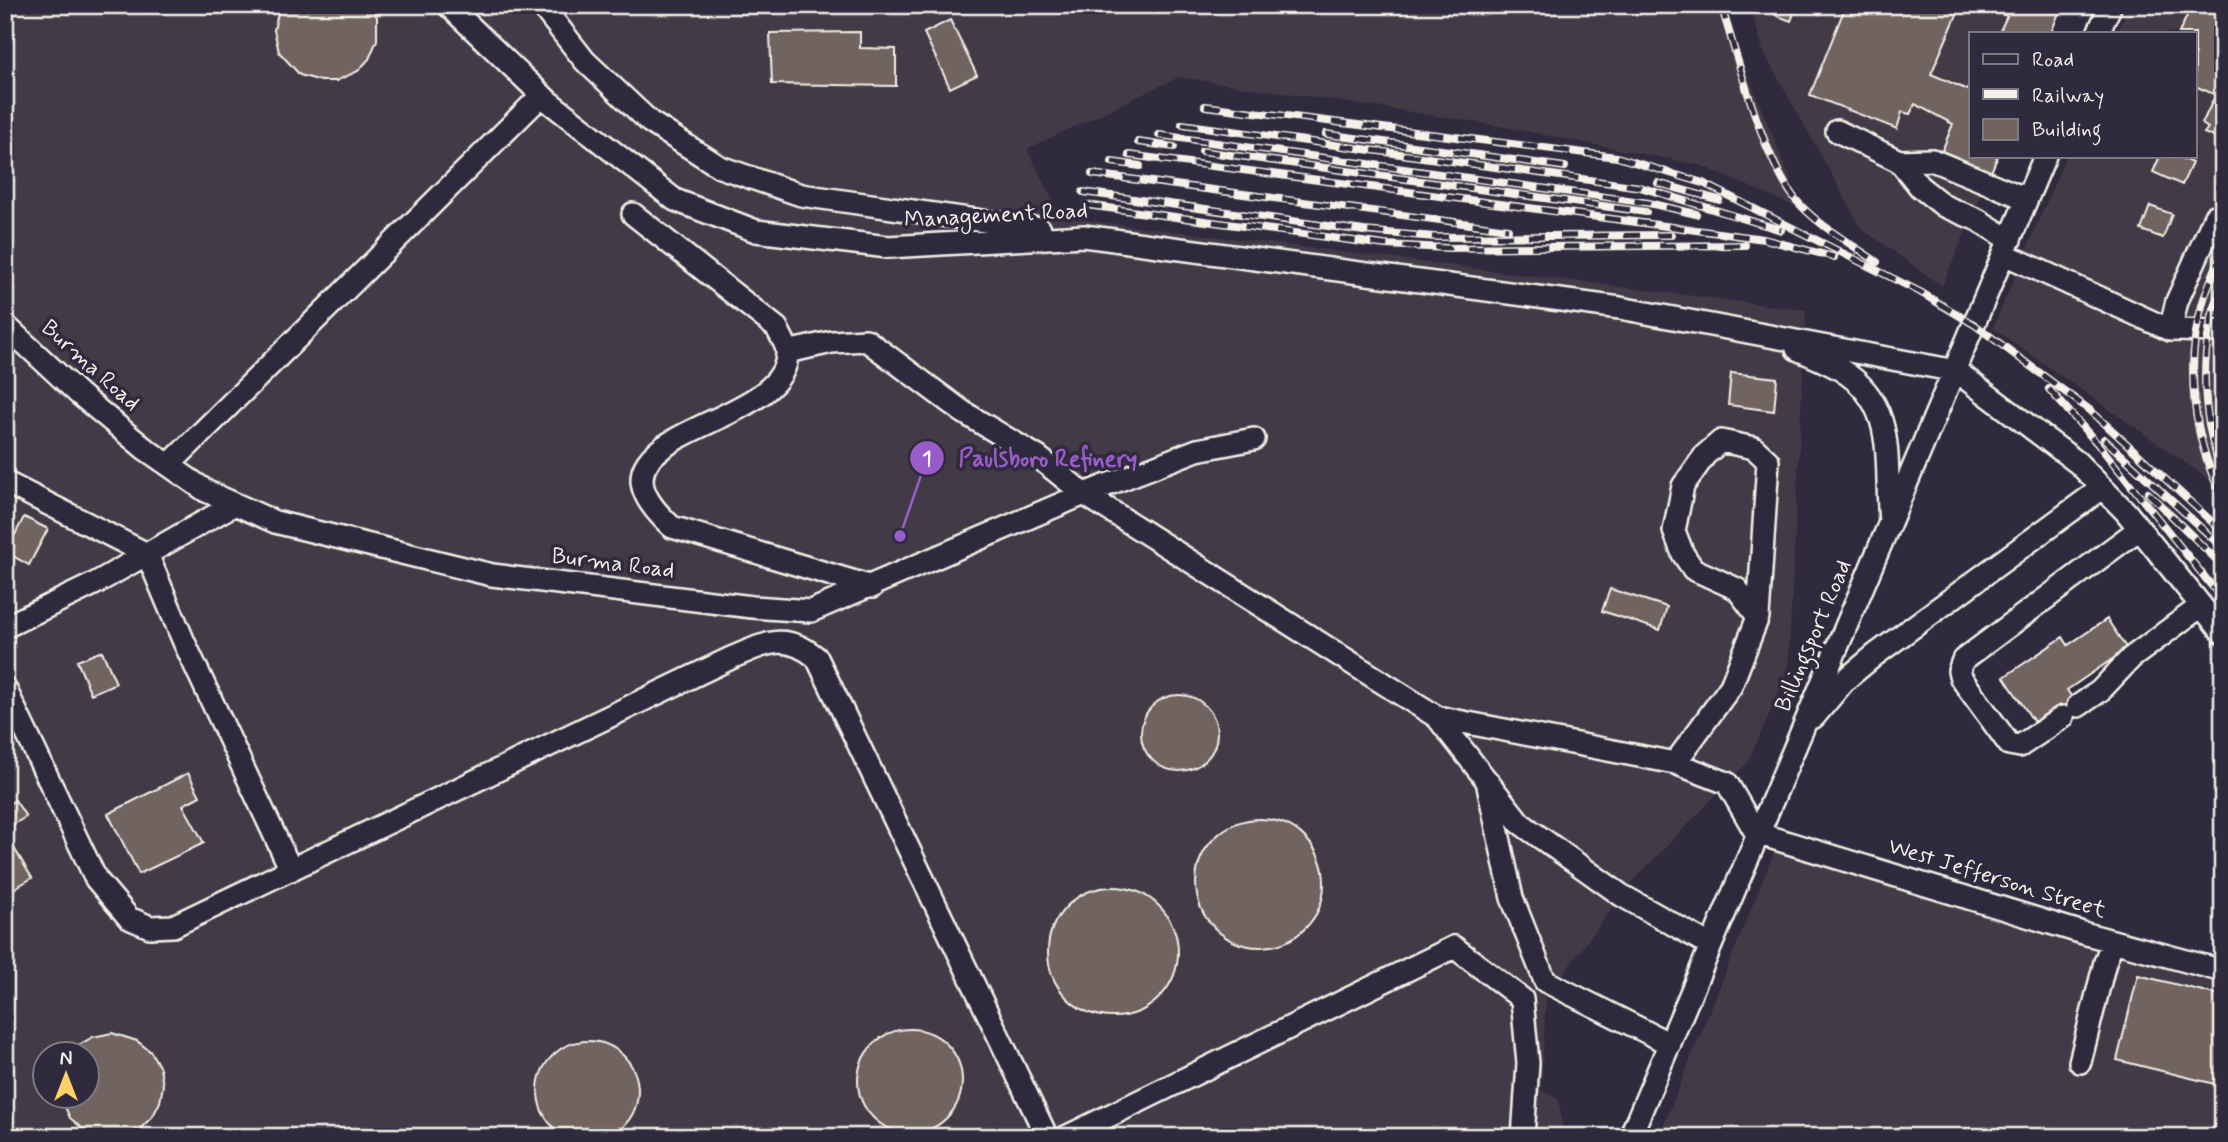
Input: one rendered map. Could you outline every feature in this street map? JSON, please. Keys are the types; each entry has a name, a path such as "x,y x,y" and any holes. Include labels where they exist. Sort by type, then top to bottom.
{"street":[{"name":"Management Road","path":"448,5 542,95 675,200 755,231 888,247 1084,236 1620,308 1767,335"},
{"path":"2098,32 2111,5"},
{"path":"542,6 584,61 650,122 720,167 801,194 1084,236"},
{"path":"169,465 542,95"},
{"path":"1837,131 1899,161 1920,187 1944,205 1978,220 2007,247 2170,330 2223,331"},
{"name":"Billingsport Road","path":"1630,1137 1756,833 1956,371 2044,158"},
{"path":"1899,161 1932,160 2027,199"},
{"path":"633,214 777,328 788,352 779,380 770,389 723,417 662,446 646,465 643,494 654,511 672,527 872,587"},
{"path":"2170,330 2177,300 2215,216"},
{"name":"Burma Road","path":"5,325 79,394 169,465 206,491 275,522 492,575 811,611 1084,494 1197,450 1254,439"},
{"path":"1767,335 1956,371 2078,463 2139,529 2223,633"},
{"path":"1767,335 1842,370 1873,400 1882,417 1887,443 1890,524"},
{"path":"788,352 832,342 866,340 963,412 1038,457 1084,494 1437,717 1520,823 1621,895 1710,945"},
{"path":"1675,763 1731,687 1758,617 1768,461 1754,447 1721,440 1705,455 1682,486 1674,531 1682,554 1693,569 1737,589 1758,617"},
{"path":"5,482 147,554 184,642 291,870"},
{"path":"1801,732 1846,680 1875,655 2102,488"},
{"path":"6,625 94,584 235,504"},
{"path":"2139,529 1963,660 1959,671 1961,678 2009,744 2020,746 2100,691 2131,658 2201,606"},
{"path":"5,688 96,878 129,918 150,927 173,926 731,658 765,644 785,640 804,647 817,658 1047,1137"},
{"path":"1437,717 1675,763 1727,783 1756,833"},
{"path":"1487,781 1512,898 1545,981 1670,1044"},
{"name":"West Jefferson Street","path":"1756,833 2113,941 2223,971"},
{"path":"2080,1062 2113,941"},
{"path":"1066,1137 1454,947 1522,999 1528,1063 1523,1137"}],"shaded area":[{"path":"5,5 1719,5 1803,210 1700,165 1483,123 1179,77 1027,149 1061,217 1806,310 1788,672 1748,762 1630,884 1546,997 1541,1090 1559,1100 1563,1137 5,1137"},
{"path":"1750,5 2062,5 2051,32 1969,32 1969,158 1997,158 1942,286 1862,229 1763,51"},
{"path":"2129,5 2223,5 2223,489 1993,328 2065,158 2196,158 2196,32 2117,32"},
{"path":"1781,835 2223,965 2223,1137 1659,1137"}],"building":[{"path":"280,5 372,5 377,17 377,40 369,59 358,71 336,81 321,81 300,75 279,52 274,30"},
{"path":"1779,5 1797,5 1791,21 1775,15"},
{"path":"1797,5 1823,5 1820,14"},
{"path":"1846,5 1947,5 1959,10 1931,74 1969,88 1969,158 1997,158 1991,172 1942,151 1953,124 1915,104 1910,114 1902,112 1897,129 1810,95"},
{"path":"2002,5 2062,5 2051,32 1999,32 2007,16 1998,13"},
{"path":"2192,5 2223,5 2223,98 2196,86 2196,32 2179,32"},
{"path":"950,20 977,75 950,88 924,33"},
{"path":"860,32 860,48 896,49 896,86 772,84 770,33"},
{"path":"2213,100 2223,104 2223,134 2220,133 2218,139 2204,133 2208,128 2202,124"},
{"path":"2159,158 2181,158 2192,163 2182,185 2153,172"},
{"path":"2150,206 2172,214 2163,238 2141,230"},
{"path":"1731,373 1777,378 1774,411 1728,405"},
{"path":"24,517 48,529 29,565 6,552"},
{"path":"1610,589 1667,607 1660,630 1602,611"},
{"path":"2107,619 2127,649 2067,690 2082,712 2067,723 2056,707 2034,722 2004,677 2063,637 2068,645"},
{"path":"102,651 116,683 91,694 77,661"},
{"path":"1172,695 1186,695 1200,701 1211,712 1217,733 1214,748 1206,760 1186,771 1172,771 1158,765 1147,754 1141,740 1141,726 1147,712 1158,701"},
{"path":"188,773 200,796 183,805 204,843 139,874 108,814"},
{"path":"15,800 26,817 5,829 5,806"},
{"path":"1260,819 1285,824 1305,838 1319,858 1324,883 1319,908 1305,928 1285,942 1260,947 1235,942 1215,928 1201,908 1196,883 1201,858 1215,838 1235,824"},
{"path":"14,848 32,878 10,891 5,883 5,853"},
{"path":"1113,887 1138,892 1159,906 1173,927 1178,952 1173,977 1159,998 1138,1012 1113,1017 1088,1012 1067,998 1053,977 1048,952 1053,927 1067,906 1088,892"},
{"path":"2138,975 2223,996 2223,1086 2117,1060"},
{"path":"910,1029 930,1033 947,1044 958,1061 962,1081 958,1101 947,1118 930,1129 910,1133 890,1129 873,1118 862,1101 858,1081 862,1061 873,1044 890,1033"},
{"path":"112,1033 137,1041 151,1052 160,1068 163,1085 160,1102 153,1116 141,1128 118,1137 99,1136 83,1129 70,1118 66,1110 102,1110 102,1040 88,1040"},
{"path":"588,1041 607,1045 624,1055 634,1072 638,1091 634,1110 624,1127 607,1137 588,1141 569,1137 552,1127 542,1110 538,1091 542,1072 552,1055 569,1045"}],"railway":[{"path":"1721,5 1752,107 1772,159 1784,181 1796,200 1814,218 1877,262"},
{"path":"1205,106 1617,157 1703,183 1920,292 1975,325 2091,411 2223,532"},
{"path":"1182,124 1640,187 1781,230"},
{"path":"1326,134 1565,167"},
{"path":"1159,135 1649,203 1696,214"},
{"path":"1138,142 1174,147"},
{"path":"1202,151 1646,212"},
{"path":"1129,155 1764,239 1834,257"},
{"path":"1112,162 1140,166"},
{"path":"1092,174 1508,229"},
{"path":"1658,183 1719,200"},
{"path":"1083,192 1364,231 1435,237 1671,235"},
{"path":"1086,205 1385,245 1447,248 1745,245"},
{"path":"2223,251 2205,296 2197,326 2193,376 2198,427 2213,476 2223,498"},
{"path":"2223,281 2210,328 2205,377 2210,427 2223,474"},
{"path":"2049,389 2102,449 2223,600"},
{"path":"2104,439 2223,548"},
{"path":"2148,493 2223,566"}],"place":[{"name":"Paulsboro Refinery","path":"900,536"}]}
